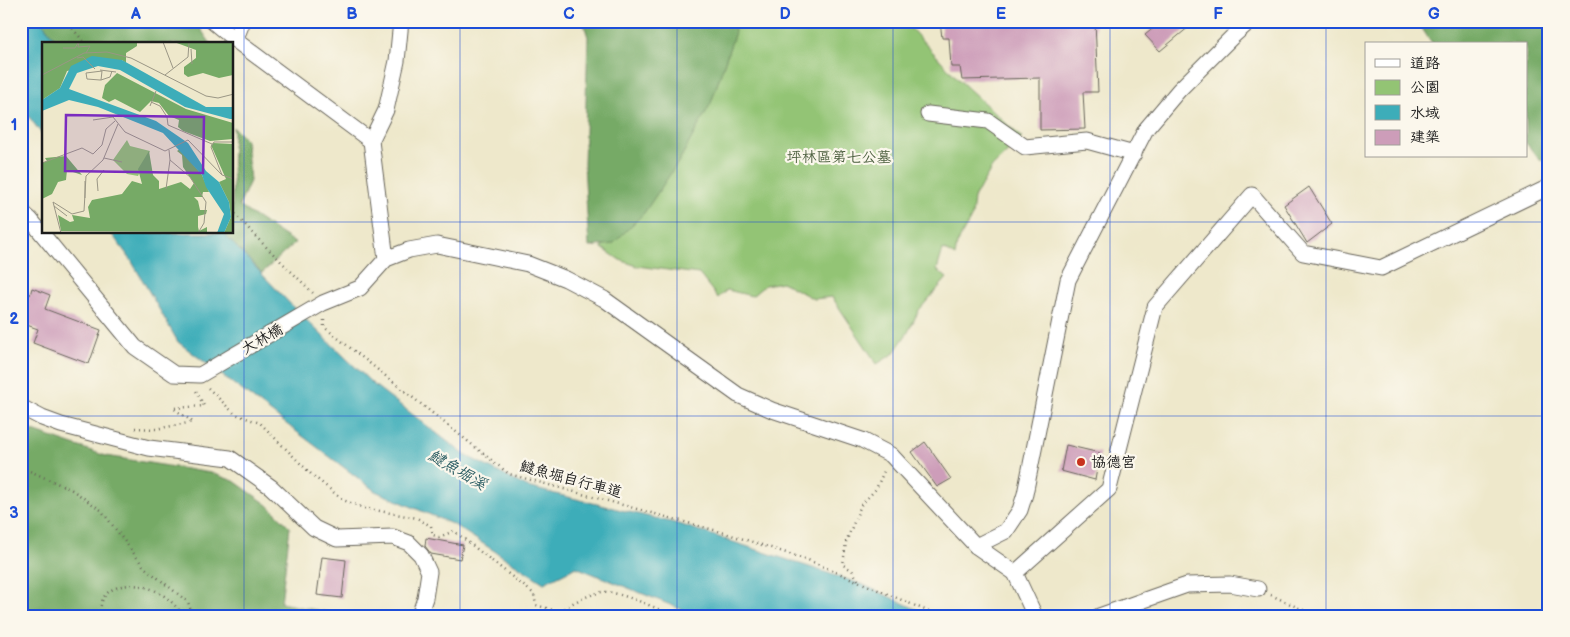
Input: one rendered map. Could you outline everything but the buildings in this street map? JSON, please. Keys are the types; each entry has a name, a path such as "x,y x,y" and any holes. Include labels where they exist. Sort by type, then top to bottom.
{"street":[{"path":"212,21 371,142"},
{"path":"235,40 243,21"},
{"path":"401,21 397,61 386,110 371,142 386,259 409,250 437,245 528,264 566,279 604,299 738,396 772,410 862,440 891,455 976,546 1015,574 1035,616"},
{"path":"976,546 1006,531 1020,510 1068,280 1146,129 1180,90 1250,21"},
{"path":"928,114 988,121 1025,146 1086,141 1134,154"},
{"path":"1015,574 1109,490 1155,307 1252,195 1303,253 1381,268 1549,187"},
{"path":"21,211 42,234"},
{"path":"42,234 135,347 174,374 194,375"},
{"name":"大林橋","path":"194,375 323,303 360,288 386,259"},
{"path":"21,407 61,425 149,448 230,458 271,487 314,528 337,539 393,537 409,543 421,554 429,572 425,598 419,616"},
{"path":"1099,616 1187,585 1230,584 1258,589"}],"path":[{"path":"66,21 84,42"},
{"path":"234,212 256,237 323,303"},
{"name":"𩻸魚堀自行車道","path":"323,303 324,327 509,474 725,532 808,560 938,616"},
{"path":"128,428 156,429 193,422 173,408 204,406 194,375"},
{"path":"194,375 235,414 260,423 311,474 343,500 364,508 417,518 431,526 432,535 439,537 454,531 534,594 536,605 559,612 572,603 603,591 644,602 673,616"},
{"path":"859,582 852,570 843,565 846,542 861,505 876,489 891,455"},
{"path":"21,467 72,490 101,510 144,567 188,602 193,616"},
{"path":"100,616 102,597 114,588 131,586 152,589 170,599 184,616"},
{"path":"1258,589 1316,616"}],"green space":[{"path":"41,21 195,21 210,42 57,42"},
{"path":"583,21 733,21 735,32 711,103 679,161 644,213 613,244 589,247 584,164 588,37"},
{"name":"坪林區第七公墓","path":"710,21 904,21 957,78 1022,138 992,167 974,198 972,216 957,244 955,256 943,249 937,270 947,278 919,310 908,332 893,354 877,364 832,297 814,299 782,282 765,285 752,296 727,290 718,298 699,274 637,266 620,260 602,248 604,228"},
{"path":"1416,21 1549,21 1549,163 1538,158 1528,146 1528,42 1431,42"},
{"path":"234,128 246,140 250,181 239,206 295,243 262,273 224,234 234,234"},
{"path":"21,424 33,431 106,456 211,473 234,481 268,505 290,527 281,603 347,616 21,616"}],"water":[{"path":"21,21 41,21 57,42 42,42 42,134 21,106"},
{"name":"𩻸魚堀溪","path":"112,234 224,234 298,312 373,384 465,455 527,487 679,524 864,585 931,616 698,616 576,567 544,583 454,525 375,491 178,342 131,260"}],"place":[{"name":"協德宮","path":"1081,462"}]}
